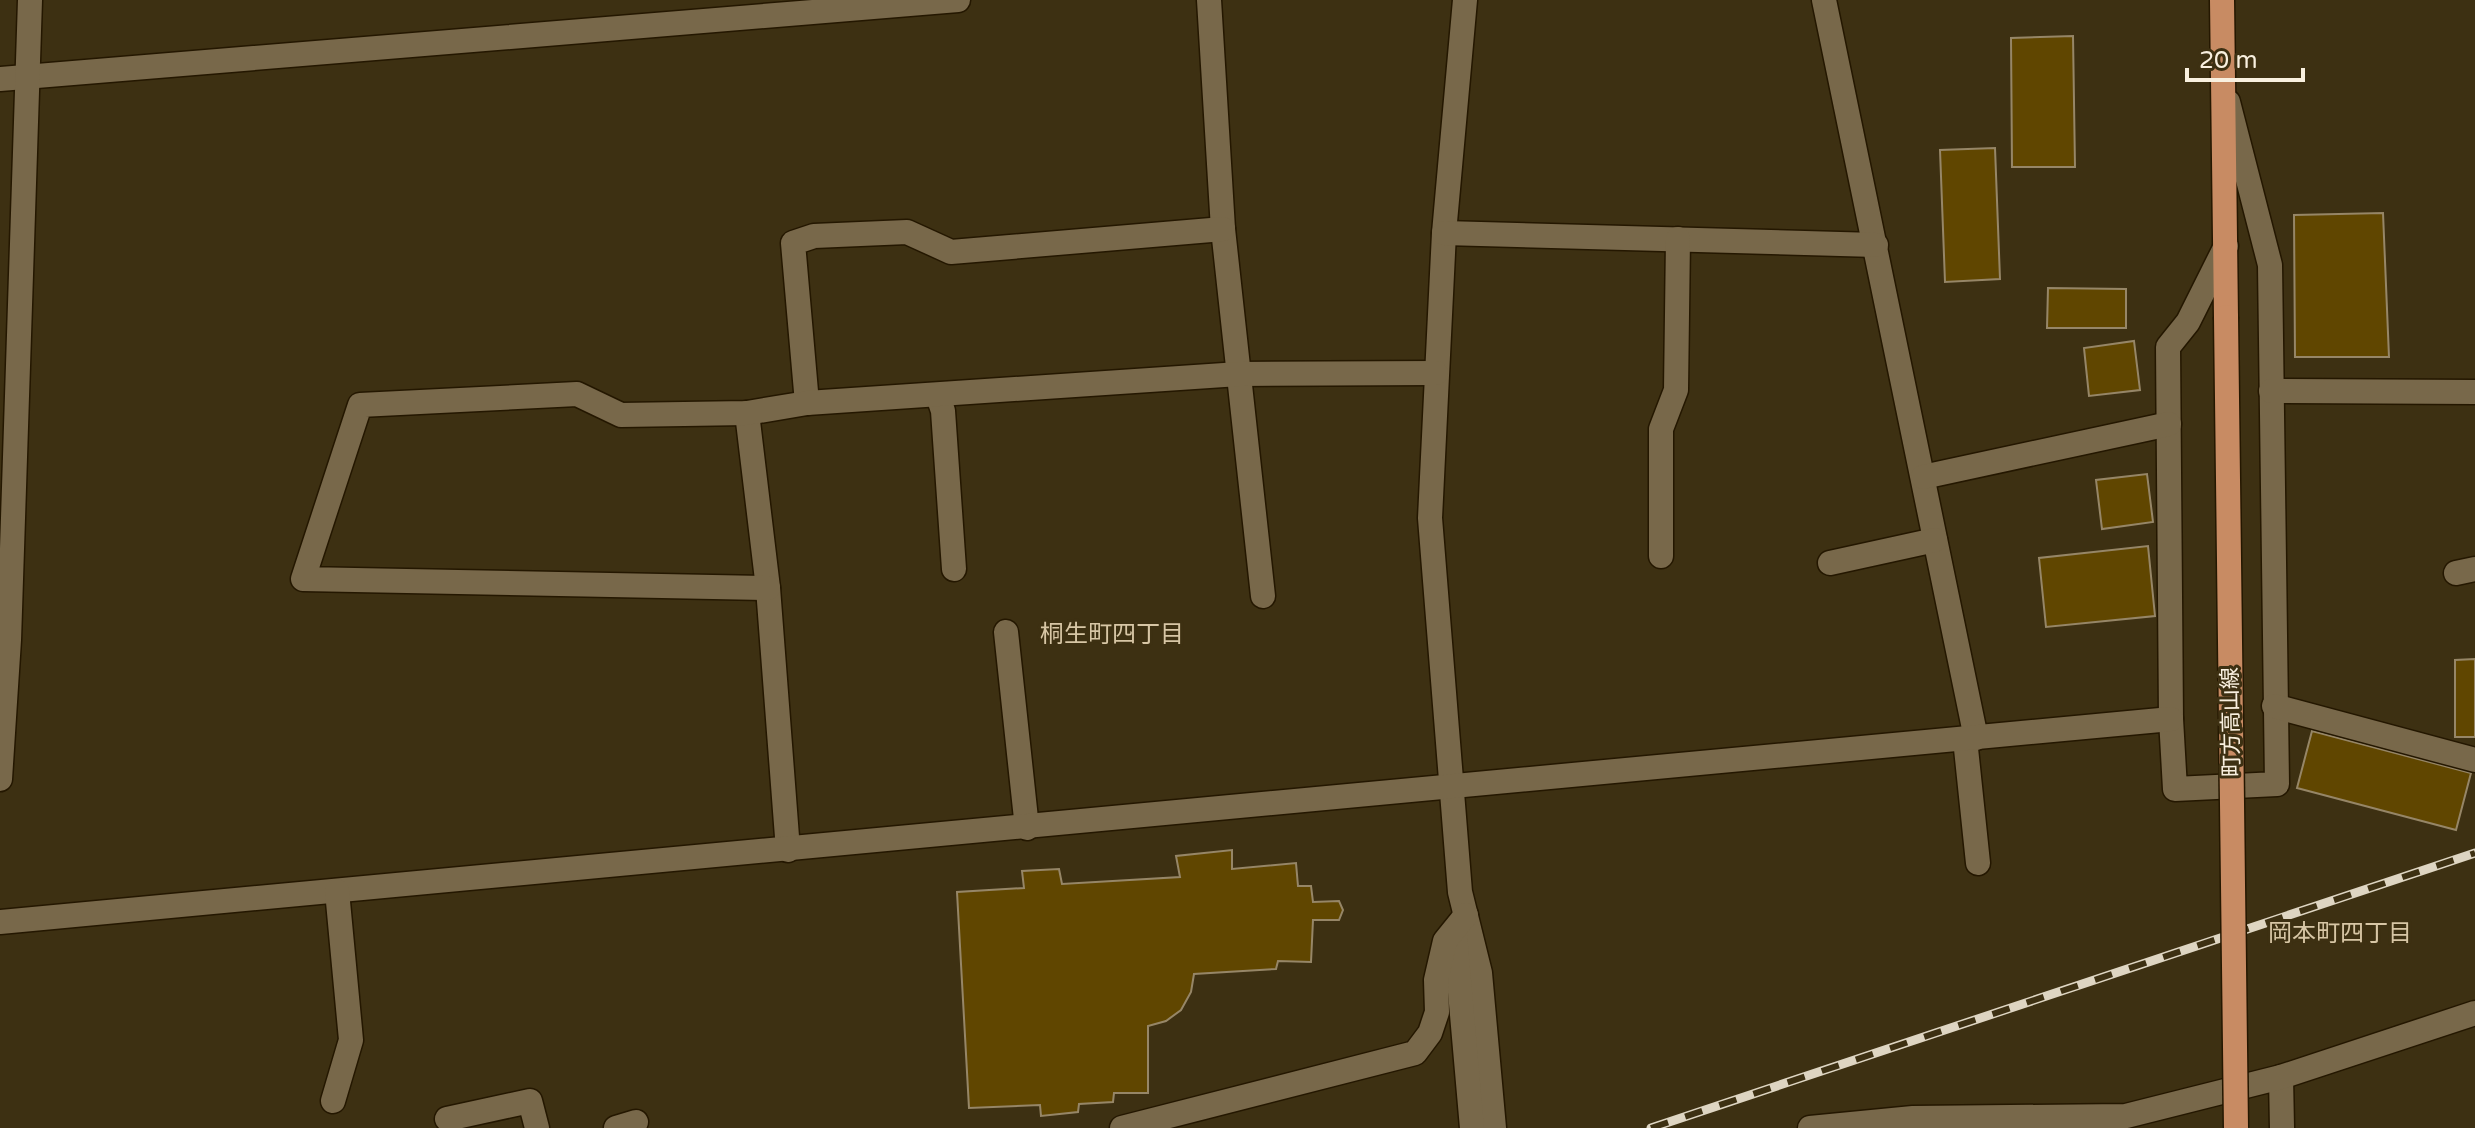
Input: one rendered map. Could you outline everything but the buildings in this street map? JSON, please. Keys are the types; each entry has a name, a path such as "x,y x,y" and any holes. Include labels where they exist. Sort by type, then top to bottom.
{"main road":[{"path":"2222,0 2226,246"},
{"name":"町方高山線","path":"2226,246 2236,1128"}],"street":[{"path":"0,779 9,640 30,0"},
{"path":"0,79 958,0"},
{"path":"1209,0 1223,229 1263,596"},
{"path":"1465,0 1444,233 1430,518 1460,892 1472,1128"},
{"path":"1824,0 1935,540 1970,739 1978,863"},
{"path":"2224,84 2270,265 2277,784 2175,789 2171,719 2168,347 2188,322 2226,246"},
{"path":"807,403 793,243 814,236 907,232 951,252 1223,229"},
{"path":"1444,233 1876,245"},
{"path":"1661,556 1661,429 1676,390 1678,239"},
{"path":"768,588 303,579 360,405 577,394 621,415 747,413 807,403 1239,374 1436,373"},
{"path":"2271,391 2475,392"},
{"path":"938,396 943,411 954,569"},
{"path":"747,413 768,588 788,850"},
{"path":"1923,477 2169,424"},
{"path":"1830,563 1935,540"},
{"path":"1006,632 1027,828"},
{"path":"2274,706 2475,760"},
{"path":"0,922 2171,719"},
{"path":"333,1101 351,1040 337,891"},
{"path":"1122,1128 1415,1053 1430,1033 1437,1012 1439,967 1445,941 1460,922"},
{"path":"1460,922 1480,973 1494,1128"},
{"path":"1810,1128 1913,1118 2148,1119 2177,1116 2281,1077 2475,1013"},
{"path":"2281,1077 2282,1128"},
{"path":"447,1119 530,1101 537,1128"}],"railway":[{"path":"1651,1128 2475,853"}],"district":[{"name":"桐生町四丁目","path":"1112,634"},
{"name":"岡本町四丁目","path":"2340,933"}]}
